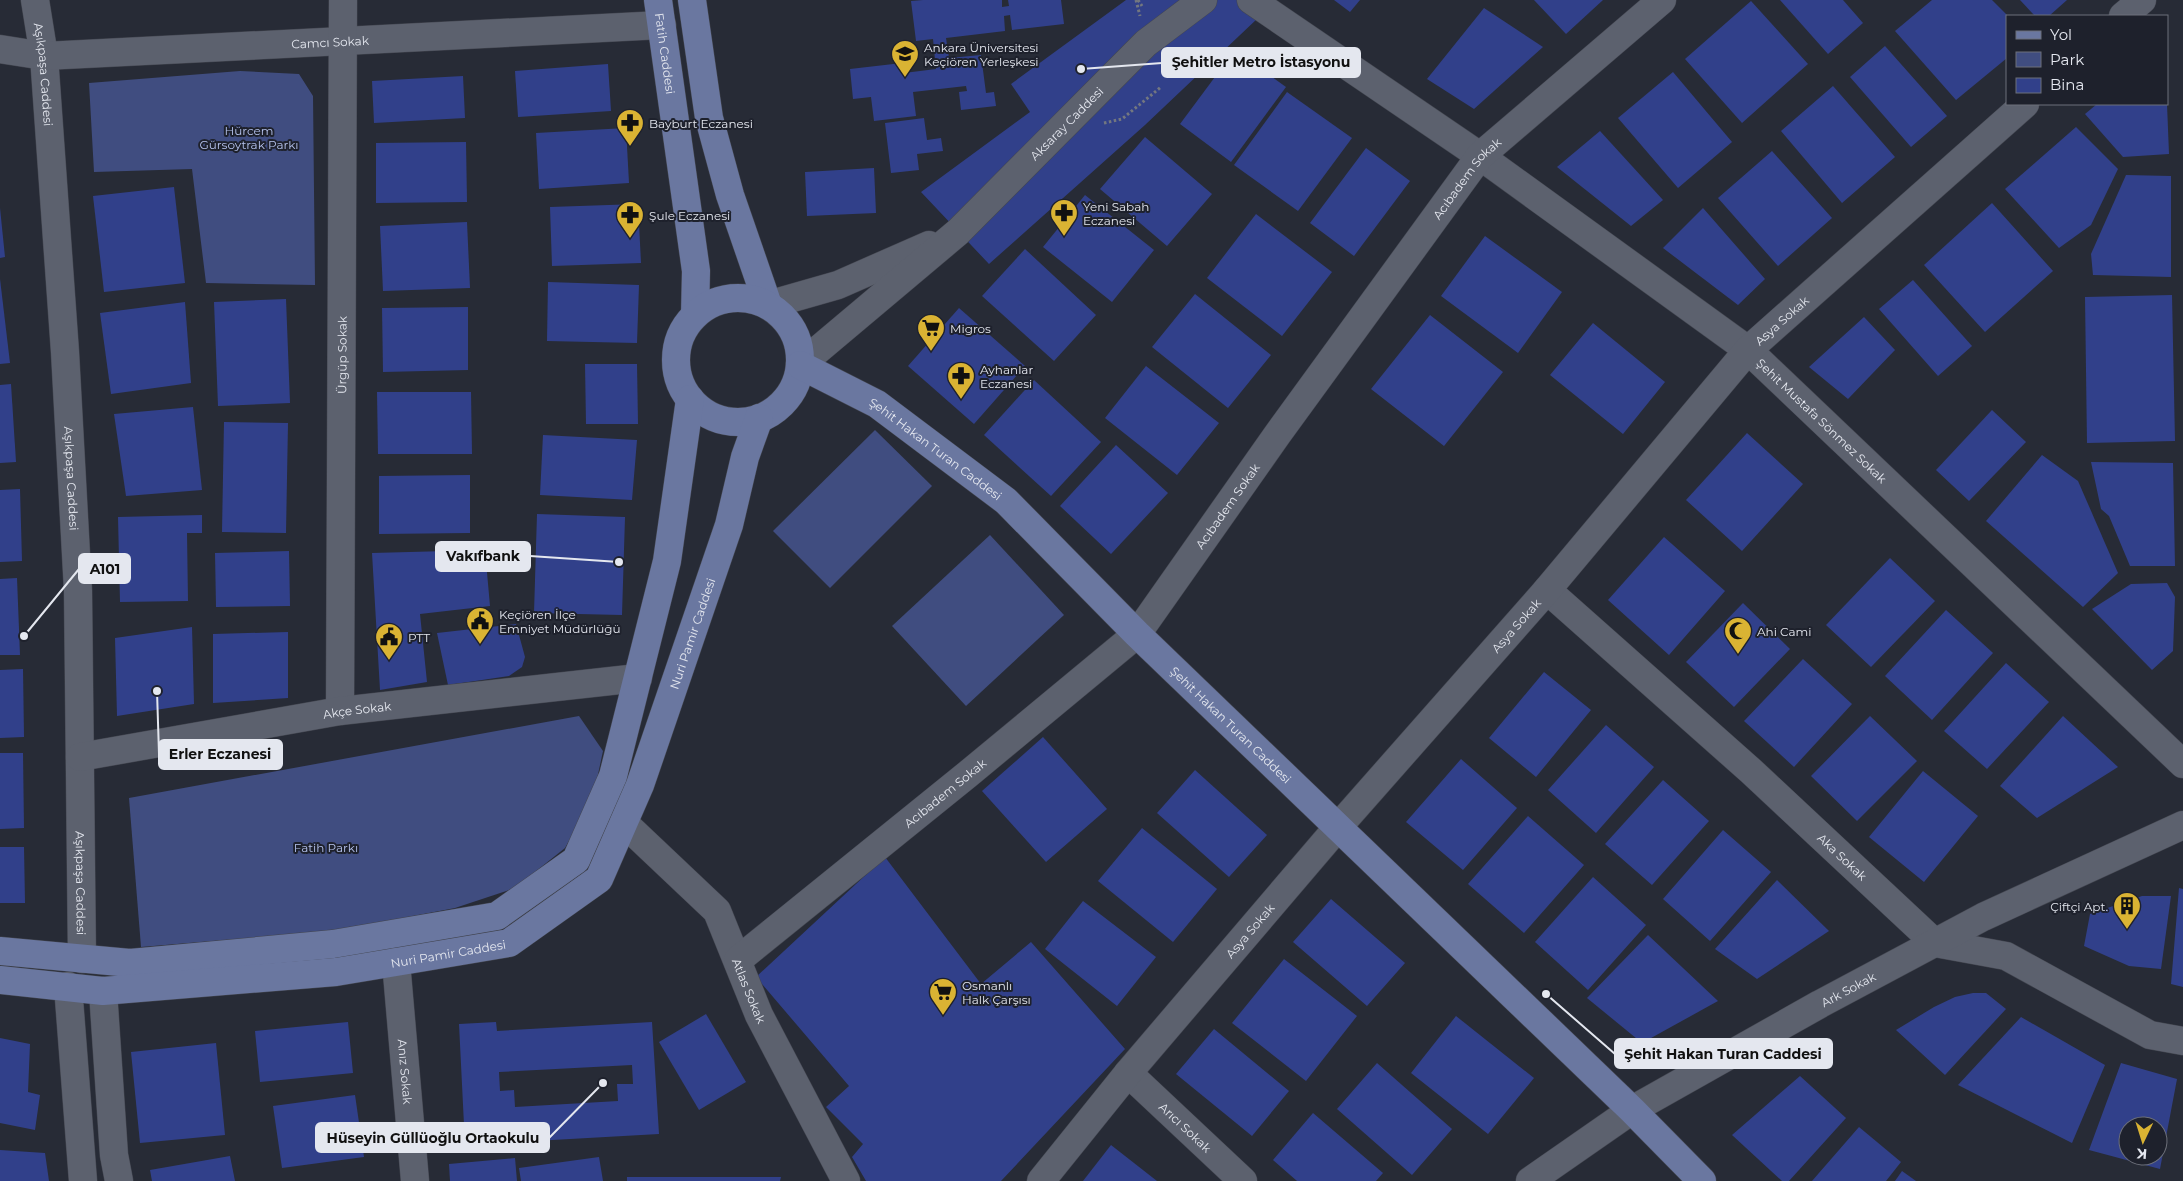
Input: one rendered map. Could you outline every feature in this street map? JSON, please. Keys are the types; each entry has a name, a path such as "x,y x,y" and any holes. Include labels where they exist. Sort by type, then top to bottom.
{"main road":[{"path":"692,0 709,118 730,195 768,305"},
{"name":"Fatih Caddesi","path":"660,13 696,271 695,315"},
{"path":"730,298 749,299 768,305 782,316 793,330 799,348 800,365 796,382 787,398 774,410 759,418 740,422 721,419 704,411 690,399 681,383 676,365 677,347 684,330 695,315 709,304 730,298"},
{"name":"Şehit Hakan Turan Caddesi","path":"800,365 877,404 1006,501 1136,634 1632,1110 1702,1181"},
{"path":"0,950 130,963 333,944 497,916 576,860 613,776 667,561 690,399"},
{"name":"Nuri Pamir Caddesi","path":"0,980 103,991 336,972 396,962 508,943 599,879 640,785 729,525 745,457 759,418"},
{"path":"68,986 82,959"},
{"path":"82,959 103,991"}],"street":[{"name":"Aşıkpaşa Caddesi","path":"35,0 44,56 65,352 78,591 82,959"},
{"name":"Ürgüp Sokak","path":"340,711 343,0"},
{"name":"Aksaray Caddesi","path":"800,365 958,232 1146,43 1203,0"},
{"name":"Şehit Mustafa Sönmez Sokak","path":"1251,0 1480,156 1748,350 2183,764"},
{"name":"Acıbadem Sokak","path":"738,960 968,774 1136,634 1277,435 1480,156 1662,0"},
{"path":"2124,15 2142,0"},
{"name":"Camcı Sokak","path":"0,49 44,56 343,41 660,13"},
{"name":"Asya Sokak","path":"1042,1181 1128,1073 1338,827 1548,590 1748,350 2024,105"},
{"path":"768,305 838,285 958,232"},
{"name":"Aka Sokak","path":"1548,590 1751,771 1935,943"},
{"name":"Akçe Sokak","path":"80,757 340,711 638,678"},
{"name":"Atlas Sokak","path":"624,823 717,911 759,1015 846,1181"},
{"name":"Ark Sokak","path":"1530,1181 1632,1110 1935,943 1983,917 2183,825"},
{"path":"1935,943 2006,956 2150,1035 2183,1042"},
{"name":"Anız Sokak","path":"396,962 414,1181"},
{"path":"68,986 83,1181"},
{"path":"103,991 114,1155 119,1181"},
{"name":"Arıcı Sokak","path":"1128,1073 1243,1181"}],"path":[{"path":"1138,0 1142,6"},
{"path":"1122,119 1161,87"}],"green space":[{"name":"Hürcem Gürsoytrak Parkı","path":"240,71 299,74 313,96 315,285 206,283 192,169 94,172 89,83"},
{"path":"875,430 932,486 830,588 773,531"},
{"path":"990,535 1064,615 966,706 892,626"},
{"name":"Fatih Parkı","path":"579,716 603,751 593,798 565,848 515,888 455,908 336,931 141,947 129,798"}],"building":[{"path":"1002,0 1002,7 1009,6 1008,0 1061,0 1064,24 1012,30 1010,15 1004,16 1005,31 946,38 949,58 981,55 986,93 994,92 996,106 961,110 959,92 967,91 966,86 913,92 916,116 874,121 871,97 853,99 850,69 902,63 904,73 936,69 933,39 916,41 911,1"},
{"path":"1126,0 1277,0 1145,125 989,264 921,192 1030,112 1011,84"},
{"path":"1334,0 1360,0 1350,12"},
{"path":"1534,0 1603,0 1566,34"},
{"path":"1780,0 1843,0 1863,23 1828,54"},
{"path":"1932,0 1992,0 2007,15 2006,59 1956,100 1895,31"},
{"path":"2020,0 2067,0 2050,15 2034,15"},
{"path":"1751,1 1808,64 1742,123 1685,59"},
{"path":"1484,8 1543,47 1474,109 1427,79"},
{"path":"1885,46 1947,116 1911,147 1850,77"},
{"path":"1235,50 1286,87 1231,162 1180,124"},
{"path":"608,64 611,111 518,117 515,71"},
{"path":"1673,72 1732,142 1678,188 1618,118"},
{"path":"463,76 465,118 374,123 372,81"},
{"path":"1833,86 1895,157 1842,203 1781,131"},
{"path":"1287,92 1352,138 1298,211 1234,165"},
{"path":"2096,105 2167,105 2169,154 2123,157 2085,114"},
{"path":"924,118 927,140 941,138 943,151 917,154 919,170 891,173 885,123"},
{"path":"2076,127 2118,169 2091,225 2059,248 2005,189"},
{"path":"626,128 629,183 539,189 536,133"},
{"path":"1600,131 1663,200 1631,226 1557,167"},
{"path":"1145,137 1212,194 1167,246 1100,189"},
{"path":"466,142 467,202 376,203 376,143"},
{"path":"1366,148 1410,181 1354,256 1310,223"},
{"path":"1772,151 1832,218 1778,266 1718,198"},
{"path":"874,168 876,213 807,216 805,172"},
{"path":"2126,175 2171,176 2171,277 2093,275 2091,254"},
{"path":"174,187 185,283 104,292 93,196"},
{"path":"1085,195 1154,250 1112,302 1043,247"},
{"path":"1992,203 2053,271 1985,332 1924,265"},
{"path":"638,204 641,263 552,266 550,207"},
{"path":"0,208 5,257 0,258"},
{"path":"1703,208 1765,279 1738,305 1663,248"},
{"path":"1256,214 1332,272 1282,336 1207,278"},
{"path":"467,222 470,288 383,291 380,226"},
{"path":"1485,236 1562,292 1518,353 1441,296"},
{"path":"1025,249 1096,315 1054,361 982,296"},
{"path":"0,279 10,363 0,364"},
{"path":"1913,280 1972,346 1938,376 1879,309"},
{"path":"548,282 639,285 637,343 547,341"},
{"path":"1195,294 1271,355 1228,408 1152,347"},
{"path":"2172,295 2175,441 2087,443 2085,297"},
{"path":"286,299 290,403 218,406 214,302"},
{"path":"185,302 191,383 111,394 100,313"},
{"path":"468,307 468,370 383,372 382,308"},
{"path":"959,308 1025,366 974,424 908,366"},
{"path":"1430,315 1503,372 1444,446 1371,389"},
{"path":"1864,317 1895,350 1848,399 1809,367"},
{"path":"1593,323 1665,382 1623,434 1550,375"},
{"path":"585,364 637,364 638,424 586,424"},
{"path":"1146,366 1219,423 1177,475 1105,418"},
{"path":"1034,380 1101,442 1051,496 984,435"},
{"path":"11,384 16,462 0,463 0,385"},
{"path":"377,392 471,392 472,454 378,454"},
{"path":"193,407 202,490 126,496 114,414"},
{"path":"1992,410 2026,442 1969,501 1936,470"},
{"path":"224,422 288,423 286,533 222,532"},
{"path":"1747,433 1803,484 1742,551 1686,500"},
{"path":"543,435 637,440 632,500 540,495"},
{"path":"1116,445 1168,493 1111,554 1060,506"},
{"path":"2042,455 2078,481 2118,573 2083,607 1986,521"},
{"path":"2091,462 2173,463 2175,566 2130,566 2109,516 2101,509"},
{"path":"470,475 470,533 379,534 379,476"},
{"path":"20,489 22,561 0,562 0,490"},
{"path":"537,514 625,517 622,615 534,613"},
{"path":"202,515 202,533 187,533 188,601 120,602 118,517"},
{"path":"1664,537 1725,591 1669,655 1608,600"},
{"path":"485,550 490,606 420,614 427,682 380,690 372,553"},
{"path":"289,551 290,606 216,607 215,553"},
{"path":"1890,558 1935,601 1871,667 1826,625"},
{"path":"17,578 20,655 0,655 0,579"},
{"path":"2167,583 2175,597 2173,651 2152,670 2092,609 2131,584"},
{"name":"Ahi Cami","path":"1743,603 1790,649 1734,707 1686,662"},
{"path":"1946,610 1993,653 1932,720 1885,676"},
{"name":"Keçiören İlçe Emniyet Müdürlüğü","path":"516,624 525,657 522,667 509,676 448,685 437,633"},
{"path":"192,627 194,704 117,716 115,638"},
{"path":"288,632 288,698 213,703 213,634"},
{"path":"1803,659 1852,704 1794,767 1744,721"},
{"path":"2006,663 2049,702 1987,769 1944,731"},
{"path":"23,669 24,737 0,738 0,670"},
{"path":"1544,672 1591,710 1536,777 1489,738"},
{"path":"1870,716 1917,761 1857,821 1811,776"},
{"path":"2063,716 2118,767 2037,818 2000,786"},
{"path":"1606,725 1654,767 1596,833 1548,790"},
{"path":"1043,737 1107,809 1046,862 982,791"},
{"path":"0,753 23,753 24,828 0,829"},
{"path":"1461,759 1517,808 1463,870 1406,822"},
{"path":"1195,770 1267,835 1229,877 1157,813"},
{"path":"1923,771 1978,816 1924,882 1869,837"},
{"path":"1663,780 1709,821 1652,885 1605,844"},
{"path":"1528,816 1584,865 1524,933 1468,884"},
{"path":"1142,828 1217,889 1173,942 1098,881"},
{"path":"1723,830 1771,872 1710,941 1663,899"},
{"path":"0,847 24,847 25,903 0,903"},
{"name":"Osmanlı Halk Çarşısı","path":"885,857 981,984 1031,942 1125,1049 1001,1181 866,1181 852,1157 863,1144 826,1107 849,1086 756,977"},
{"path":"1593,877 1646,925 1588,990 1535,942"},
{"path":"1777,880 1829,931 1757,979 1715,949"},
{"path":"2179,888 2183,889 2183,987 2171,984"},
{"name":"Çiftçi Apt.","path":"2142,896 2171,896 2161,969 2129,966 2084,946 2090,914"},
{"path":"1331,899 1405,963 1367,1006 1293,942"},
{"path":"1083,901 1156,957 1117,1006 1045,949"},
{"path":"1648,935 1718,1001 1642,1043 1587,998"},
{"path":"1284,959 1357,1016 1306,1081 1232,1023"},
{"path":"1973,993 1986,993 2006,1009 1945,1075 1896,1030 1934,1007 1955,997"},
{"path":"706,1014 746,1082 699,1110 659,1042"},
{"path":"1456,1016 1534,1078 1488,1134 1411,1073"},
{"path":"2021,1017 2105,1065 2072,1143 1958,1085"},
{"path":"348,1022 353,1073 260,1082 255,1031"},
{"path":"496,1022 497,1031 652,1022 659,1134 465,1145 459,1024","holes":["632,1065 633,1084 617,1084 618,1101 515,1107 514,1090 500,1091 499,1072"]},
{"path":"1214,1029 1289,1091 1252,1136 1176,1074"},
{"path":"0,1038 30,1044 28,1092 40,1095 35,1130 0,1123"},
{"path":"216,1043 225,1135 140,1143 131,1052"},
{"path":"1377,1063 1452,1129 1412,1175 1337,1109"},
{"path":"2121,1063 2177,1079 2168,1127 2168,1116 2118,1116 2118,1158 2089,1150"},
{"path":"1800,1076 1846,1118 1789,1181 1782,1181 1732,1135"},
{"path":"355,1095 364,1157 282,1168 273,1106"},
{"path":"1313,1113 1383,1173 1376,1181 1297,1181 1273,1160"},
{"path":"1859,1127 1901,1162 1886,1181 1812,1181"},
{"path":"1111,1145 1157,1181 1083,1181"},
{"path":"0,1150 45,1153 49,1181 0,1181"},
{"path":"230,1156 235,1181 152,1181 150,1170"},
{"path":"599,1157 603,1181 521,1181 519,1168"},
{"path":"515,1158 517,1181 450,1181 449,1164"},
{"path":"2149,1166 2161,1166 2160,1169"},
{"path":"1902,1171 1916,1181 1895,1181"},
{"path":"627,1177 781,1177 780,1181 627,1181"}],"place":[{"name":"Şehitler Metro İstasyonu","path":"1081,69"},
{"name":"Ankara Üniversitesi Keçiören Yerleşkesi","path":"905,78"},
{"name":"Bayburt Eczanesi","path":"630,147"},
{"name":"Yeni Sabah Eczanesi","path":"1064,237"},
{"name":"Şule Eczanesi","path":"630,239"},
{"name":"Migros","path":"931,352"},
{"name":"Ayhanlar Eczanesi","path":"961,400"},
{"name":"Vakıfbank","path":"619,562"},
{"name":"A101","path":"24,636"},
{"name":"Keçiören İlçe Emniyet Müdürlüğü","path":"480,645"},
{"name":"Ahi Cami","path":"1738,655"},
{"name":"PTT","path":"389,661"},
{"name":"Erler Eczanesi","path":"157,691"},
{"name":"Çiftçi Apt.","path":"2127,930"},
{"name":"Şehit Hakan Turan Caddesi","path":"1546,994"},
{"name":"Osmanlı Halk Çarşısı","path":"943,1016"},
{"name":"Hüseyin Güllüoğlu Ortaokulu","path":"603,1083"}]}
